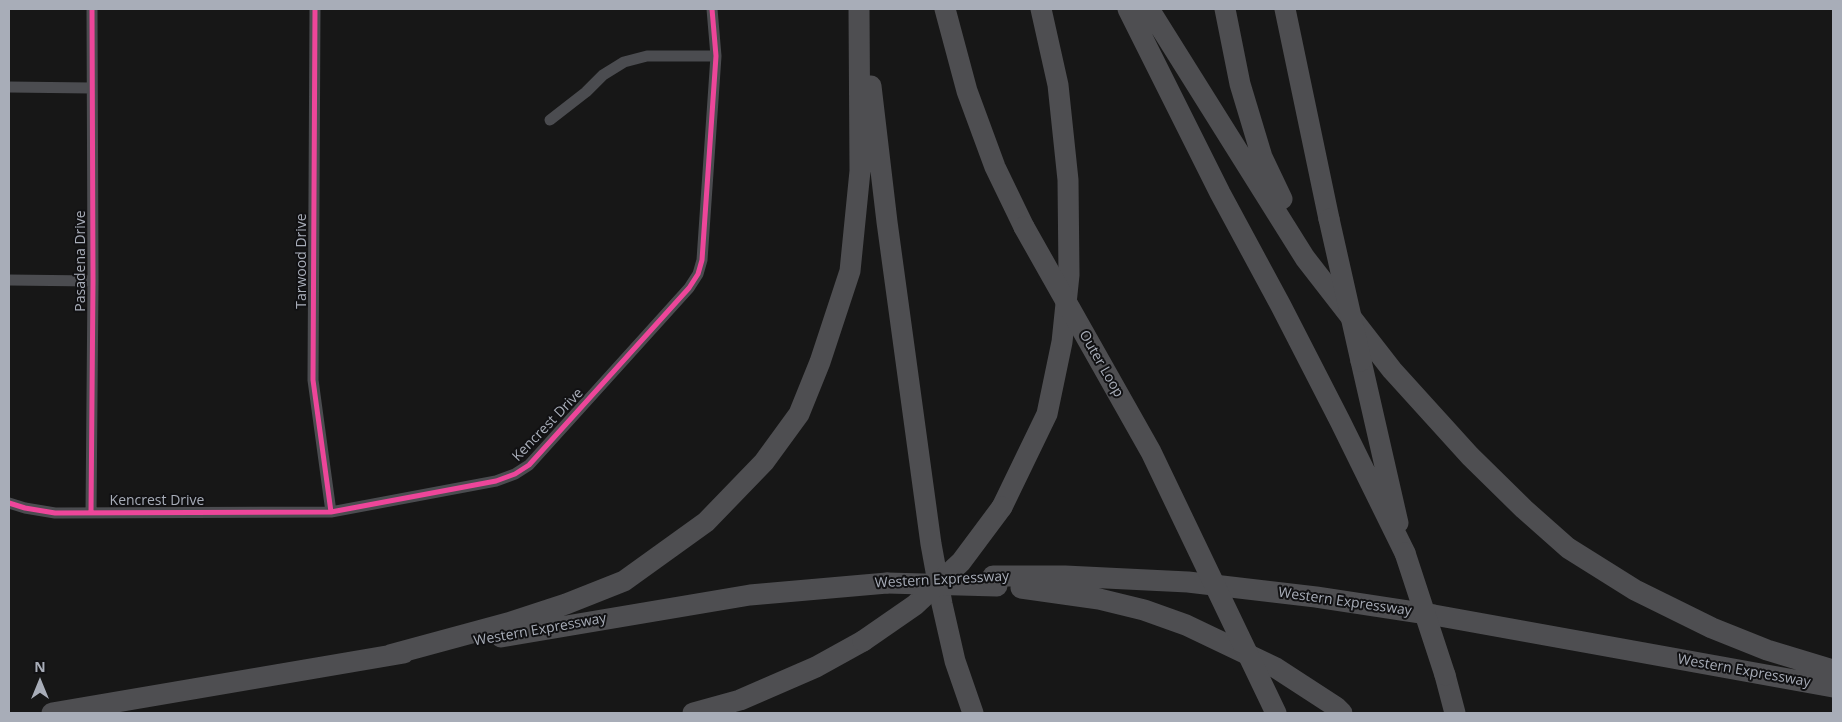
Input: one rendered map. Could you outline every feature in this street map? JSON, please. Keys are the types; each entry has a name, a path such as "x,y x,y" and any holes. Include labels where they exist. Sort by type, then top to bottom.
{"highway":[{"path":"390,655 516,620 566,604 624,581 706,522 764,462 799,414 820,362 850,271 860,171 859,9"},
{"path":"859,9 931,544 955,661 973,713"},
{"name":"Outer Loop","path":"945,9 967,91 995,167 1024,227 1151,452 1276,713"},
{"path":"693,713 740,700 816,667 863,642 916,605 961,562 1002,507 1047,414 1062,342 1069,275 1068,180 1063,132 1058,85 1041,9"},
{"path":"1128,9 1215,184 1335,412 1405,553"},
{"path":"1150,9 1305,258 1392,370 1470,456 1524,509 1568,548 1635,590 1712,628 1767,650 1833,670"},
{"path":"1225,9 1240,84 1262,158 1320,278"},
{"path":"1286,9 1329,219 1405,553 1445,675 1455,713"},
{"name":"Western Expressway","path":"52,713 750,596 887,583 995,581 1065,576 1188,582 1316,597 1434,614 1833,687"},
{"path":"995,581 1099,599 1144,610 1186,625 1276,668 1336,707 1342,713"},
{"path":"955,661 954,696 958,713"}],"street":[{"name":"Pasadena Drive","path":"91,513 93,281 92,9"},
{"name":"Tarwood Drive","path":"315,9 313,380 331,512"},
{"name":"Kencrest Drive","path":"9,503 24,508 55,513 331,512 496,481 515,474 529,465 689,288 698,274 702,260 716,56 712,9"},
{"path":"550,120 586,92 603,75 624,62 647,56 716,56"},
{"path":"9,87 91,88"},
{"path":"9,280 93,281"}],"cycle path":[{"path":"91,513 93,281 92,9"},
{"path":"315,9 313,380 331,512"},
{"path":"9,503 55,513 331,512 496,481 515,474 529,465 689,288 698,274 702,260 716,56 712,9"}]}
